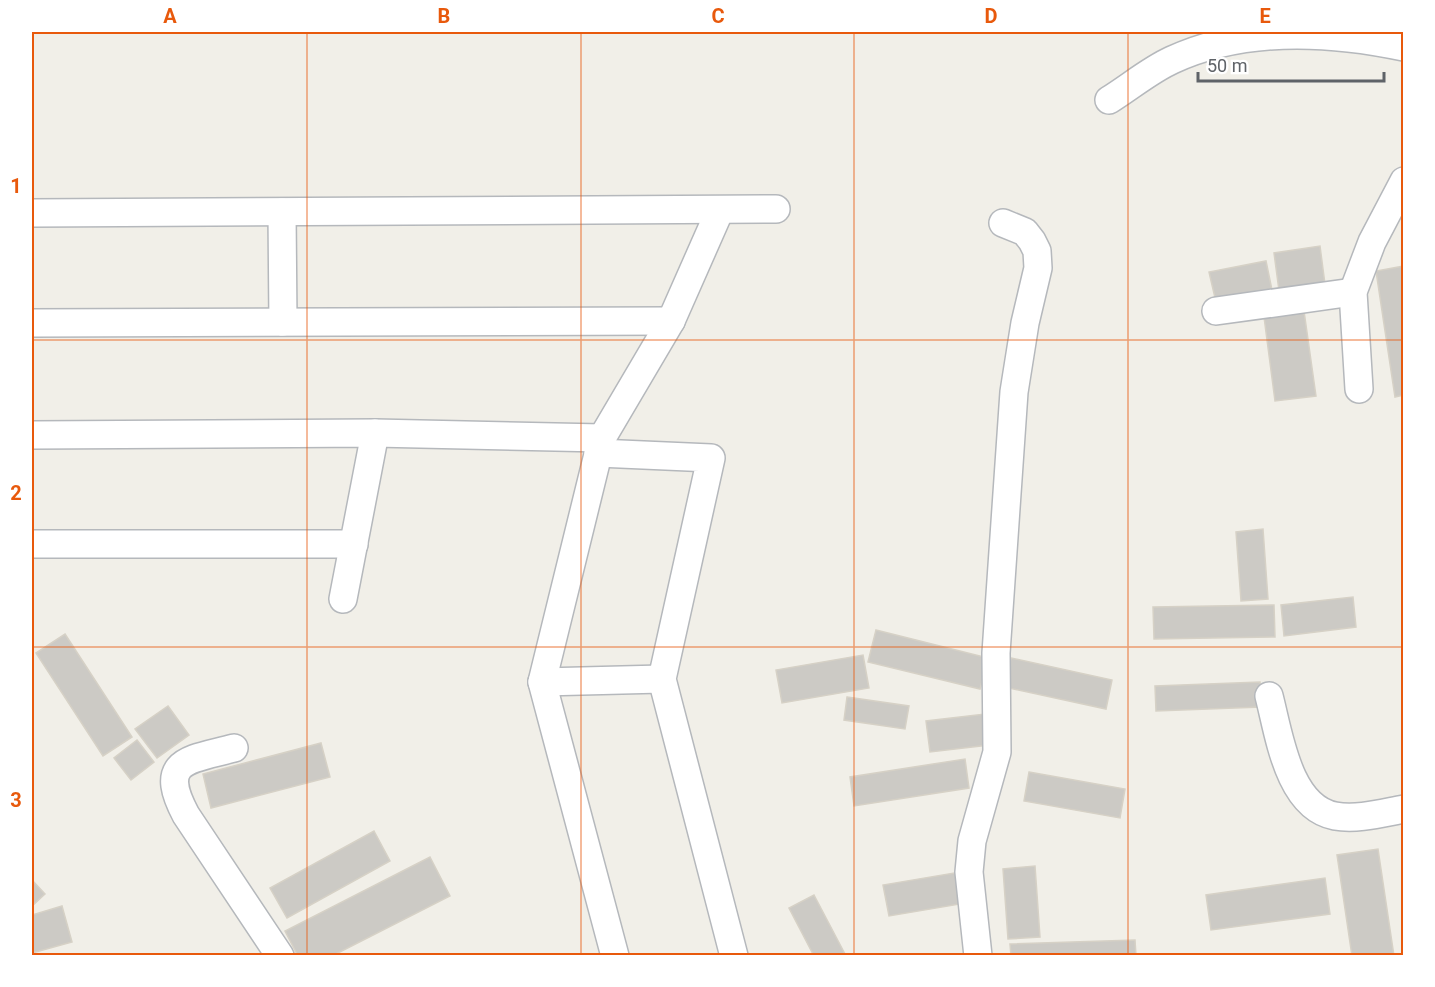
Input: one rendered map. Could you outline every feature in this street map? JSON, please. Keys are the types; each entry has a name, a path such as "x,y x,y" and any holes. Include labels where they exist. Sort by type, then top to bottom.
{"street":[{"path":"1109,100 1170,60 1211,45 1261,36 1359,39 1404,47"},
{"path":"1359,389 1353,292 1372,242 1404,181"},
{"path":"32,213 776,209"},
{"path":"615,956 542,682 600,445 671,321 720,210"},
{"path":"282,212 283,322"},
{"path":"978,956 969,872 972,841 997,752 996,653 1014,392 1025,323 1038,268 1037,251 1025,232 1003,223"},
{"path":"1216,310 1353,292"},
{"path":"32,323 671,321"},
{"path":"343,599 375,433"},
{"path":"32,435 375,433 600,445 711,458 662,679 734,956"},
{"path":"32,544 354,544"},
{"path":"542,682 662,679"},
{"path":"1269,696 1290,772 1304,797 1317,808 1332,816 1352,817 1404,809"},
{"path":"234,748 186,761 178,768 174,776 177,798 280,956"}],"building":[{"path":"1320,246 1326,292 1280,298 1274,253"},
{"path":"1266,261 1272,290 1216,302 1209,272"},
{"path":"1404,266 1404,395 1395,397 1376,271"},
{"path":"1304,311 1316,396 1275,401 1264,317"},
{"path":"1263,529 1268,599 1241,601 1236,532"},
{"path":"1353,597 1356,627 1284,636 1281,605"},
{"path":"1274,605 1275,637 1154,639 1153,607"},
{"path":"876,630 988,658 980,689 868,662"},
{"path":"65,634 132,737 103,756 36,653"},
{"path":"863,655 869,688 782,703 776,670"},
{"path":"1011,658 1112,680 1106,709 1004,687"},
{"path":"1260,682 1261,707 1156,711 1155,686"},
{"path":"847,697 909,706 905,729 844,720"},
{"path":"168,706 189,735 157,758 135,729"},
{"path":"985,714 989,745 930,752 926,721"},
{"path":"137,740 154,762 131,780 114,758"},
{"path":"321,743 330,777 211,808 203,774"},
{"path":"965,759 969,788 854,806 850,777"},
{"path":"1029,772 1125,789 1120,818 1024,801"},
{"path":"374,831 390,861 287,918 270,888"},
{"path":"1378,849 1394,956 1352,956 1337,855"},
{"path":"430,857 450,896 332,956 298,956 285,931"},
{"path":"1035,866 1040,937 1008,939 1003,869"},
{"path":"960,872 966,903 889,916 883,885"},
{"path":"1325,878 1330,914 1211,930 1206,895"},
{"path":"32,880 45,894 32,906"},
{"path":"814,895 846,956 814,956 789,908"},
{"path":"62,906 72,942 32,953 32,915"},
{"path":"1135,940 1136,956 1011,956 1010,944"}]}
